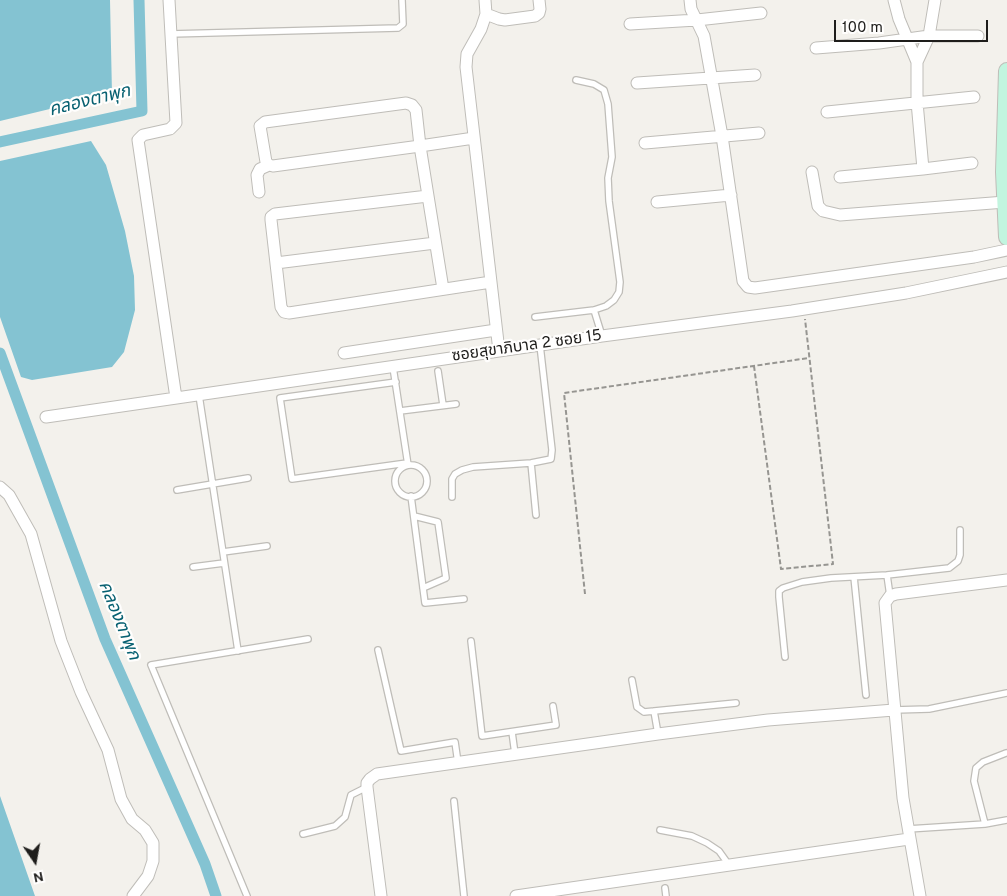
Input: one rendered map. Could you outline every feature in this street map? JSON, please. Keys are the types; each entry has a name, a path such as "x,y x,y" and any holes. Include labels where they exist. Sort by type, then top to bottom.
{"street":[{"path":"169,0 176,122 170,129 143,135 138,140 176,398"},
{"path":"485,0 486,14 481,29 467,54 466,68 499,351"},
{"path":"486,14 505,20 535,16 539,13 539,0"},
{"path":"690,0 691,9 704,36 722,136 744,281 748,287 756,288 974,257 1007,250"},
{"path":"894,0 917,62 923,169"},
{"path":"917,62 929,36 935,0"},
{"path":"630,24 697,20 762,13"},
{"path":"816,48 878,43 929,36 978,36"},
{"path":"1007,71 1005,114 1007,237"},
{"path":"637,83 756,75"},
{"path":"827,112 974,97"},
{"path":"269,165 266,162 260,126 265,122 406,103 412,105 416,110 443,289"},
{"path":"645,142 759,133"},
{"path":"259,192 256,175 260,169 269,165 474,138"},
{"path":"840,177 972,163"},
{"path":"812,172 818,206 823,211 840,216 1006,202"},
{"path":"428,196 275,214 271,217 281,307 284,312 289,313 491,282"},
{"path":"657,202 731,196"},
{"path":"276,263 435,244"},
{"name":"ซอยสุขาภิบาล 2 ซอย 15","path":"46,417 602,336 804,309 906,293 1007,272"},
{"path":"344,353 496,330"},
{"path":"0,487 8,495 31,534 61,641 81,692 108,750 121,798 132,819 145,830 153,843 153,861 148,876 133,896"},
{"path":"920,896 909,834 894,710 885,603 890,596 1007,580"},
{"path":"381,896 367,787 370,779 377,774 768,720 894,710"},
{"path":"516,896 729,865 909,834"}],"lane":[{"path":"170,34 398,28 403,24 402,0"},
{"path":"535,317 594,310 606,306 614,300 619,292 620,282 609,201 608,178 612,157 608,104 604,90 594,84 576,80"},
{"path":"594,310 602,336"},
{"path":"452,497 452,479 455,474 462,470 473,467 547,461 552,455 540,345"},
{"path":"393,367 408,464"},
{"path":"438,371 443,405"},
{"path":"396,382 280,398 292,479 408,464 417,466 422,470 426,479 424,489 420,493 411,496 402,494 395,481 398,472 408,464"},
{"path":"199,395 238,651"},
{"path":"400,411 456,404"},
{"path":"531,463 536,515"},
{"path":"177,490 248,478"},
{"path":"411,496 425,603 464,599"},
{"path":"414,516 438,522 446,578 423,588"},
{"path":"785,657 780,591 789,585 802,582 886,576 949,568 954,566 960,555 960,530"},
{"path":"223,552 267,546"},
{"path":"193,567 224,562"},
{"path":"886,576 890,596"},
{"path":"854,577 866,695"},
{"path":"247,896 151,665 308,639"},
{"path":"470,641 482,736 556,725 553,706"},
{"path":"378,650 401,751 455,742 458,763"},
{"path":"632,680 637,707 644,712 736,703"},
{"path":"894,710 929,709 1007,692"},
{"path":"654,711 658,734"},
{"path":"512,732 515,754"},
{"path":"985,824 974,781 976,768 983,762 1006,753"},
{"path":"303,834 335,826 345,817 351,795 367,787"},
{"path":"454,801 464,896"},
{"path":"909,834 1007,820"},
{"path":"660,830 692,836 707,843 719,852 729,865"},
{"path":"665,888 666,896"}],"path":[{"path":"754,366 782,569 833,564 804,309"},
{"path":"584,594 564,392 809,358"}],"water":[{"path":"0,0 110,0 112,94 0,121"},
{"path":"91,141 106,165 125,231 134,276 135,310 124,352 112,367 32,380 21,377 0,317 0,161"},
{"path":"0,796 35,896 0,896"}],"waterway":[{"name":"คลองตาพุก","path":"0,142 142,111 139,0"},
{"name":"คลองตาพุก","path":"0,353 105,639 205,864 216,896"}]}
